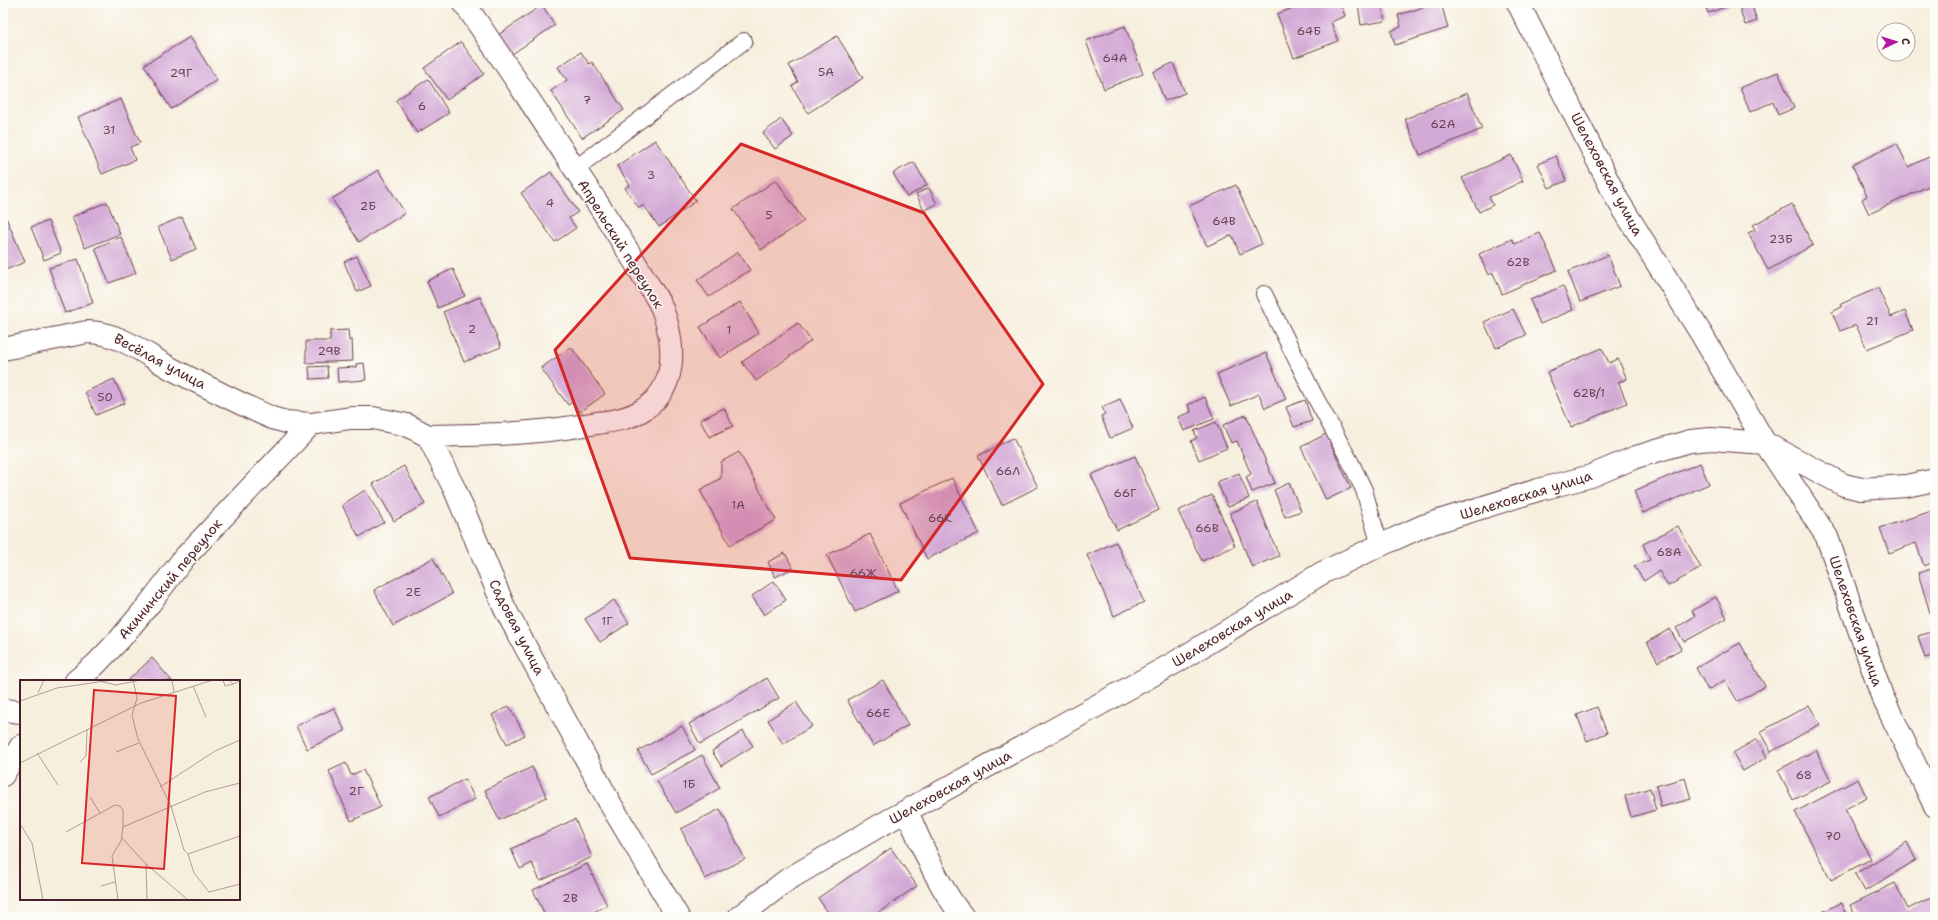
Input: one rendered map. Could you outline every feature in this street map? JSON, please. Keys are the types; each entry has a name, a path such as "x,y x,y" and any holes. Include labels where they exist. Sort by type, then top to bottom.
{"street":[{"name":"Апрельский переулок","path":"428,436 492,435 568,428 625,419 644,409 655,400 669,378 672,364 664,312 622,239 464,3"},
{"name":"Шелеховская улица","path":"1518,3 1617,199 1702,335 1765,444 1827,537 1882,696 1935,806"},
{"name":"Весёлая улица","path":"3,349 87,332 99,332 114,336 172,368 256,411 286,422 311,424"},
{"path":"311,424 350,418 373,418 407,425 428,436"},
{"name":"Акининский переулок","path":"77,680 95,665 120,639 150,603 184,558 311,424"},
{"name":"Садовая улица","path":"428,436 455,490 505,609 611,805 678,917"},
{"name":"Шелеховская улица","path":"739,917 787,880 907,811 1176,662 1322,574 1423,526 1538,490 1591,476 1636,457 1671,446 1710,438 1765,444 1844,485 1861,489 1906,486 1935,480"},
{"path":"3,710 20,712"},
{"path":"3,775 20,748"},
{"path":"907,811 934,874 950,901 963,917"}],"lane":[{"path":"575,169 744,41"},
{"path":"1264,294 1313,393 1364,490 1380,546"}],"highlighted area":[{"path":"741,144 924,213 1043,384 901,580 630,558 555,350"}],"building":[{"path":"1306,3 1340,3 1345,16 1331,22 1338,41 1294,58 1277,14"},
{"path":"1381,3 1385,21 1361,25 1358,4"},
{"path":"1441,3 1448,28 1395,45 1391,31 1401,27 1398,15"},
{"path":"1704,3 1737,3 1708,13"},
{"path":"1738,3 1751,3 1757,21 1745,25"},
{"path":"542,5 555,25 512,54 498,35"},
{"path":"1125,26 1143,74 1104,89 1086,41"},
{"path":"837,36 863,78 808,113 792,86 798,82 789,65"},
{"path":"190,37 217,80 171,109 144,65"},
{"path":"461,42 484,74 447,100 424,68"},
{"path":"581,52 589,64 592,62 624,110 582,138 551,91 567,80 558,67"},
{"path":"1173,63 1185,93 1165,101 1153,72"},
{"path":"1778,72 1794,108 1778,115 1773,102 1750,112 1740,88"},
{"path":"428,79 449,113 417,133 396,100"},
{"path":"1467,93 1482,129 1420,155 1405,119"},
{"path":"121,99 140,143 130,147 135,160 102,174 78,117"},
{"path":"781,119 793,136 775,149 763,133"},
{"path":"655,140 696,201 659,227 644,205 639,208 625,188 630,185 617,166"},
{"path":"1897,143 1908,167 1935,154 1935,183 1869,214 1862,199 1867,196 1852,165"},
{"path":"1511,155 1523,181 1489,197 1493,205 1479,212 1462,178"},
{"path":"1556,156 1566,181 1549,188 1538,164"},
{"path":"914,162 927,185 907,197 893,173"},
{"path":"378,170 405,213 359,242 332,199"},
{"path":"551,172 578,212 569,218 576,228 555,242 521,193"},
{"path":"776,180 804,221 761,250 733,209"},
{"path":"1236,185 1262,244 1240,254 1232,235 1207,246 1189,206"},
{"path":"929,188 937,204 924,210 916,194"},
{"path":"107,202 120,234 85,248 72,217"},
{"path":"1792,204 1813,245 1768,270 1748,233 1755,230 1753,225"},
{"path":"182,217 196,249 172,259 158,227"},
{"path":"6,218 25,262 3,271 3,219"},
{"path":"48,221 61,253 44,260 31,227"},
{"path":"1540,233 1557,270 1502,294 1493,273 1488,275 1479,254 1512,239 1515,244"},
{"path":"121,237 136,273 109,283 95,248"},
{"path":"738,252 750,270 709,297 697,280"},
{"path":"1608,255 1620,286 1580,302 1568,272"},
{"path":"357,256 371,286 357,292 344,262"},
{"path":"78,259 93,303 65,313 49,268"},
{"path":"453,269 465,296 438,308 427,281"},
{"path":"1563,286 1573,310 1540,324 1530,300"},
{"path":"1878,288 1891,317 1905,311 1913,330 1867,349 1856,325 1840,331 1832,312 1842,307 1841,304"},
{"path":"480,297 501,347 464,362 443,312"},
{"path":"740,302 759,333 720,358 700,327"},
{"path":"1513,309 1526,335 1496,348 1484,322"},
{"path":"798,323 811,341 756,381 742,362"},
{"path":"348,330 349,341 352,339 353,361 306,363 306,341 330,341 330,331"},
{"path":"571,347 605,394 580,412 572,402 568,405 541,368"},
{"path":"1602,348 1609,363 1618,359 1627,379 1618,382 1627,403 1571,427 1547,372"},
{"path":"1266,353 1286,399 1265,408 1259,394 1231,406 1217,374"},
{"path":"364,363 366,380 338,382 337,368 356,367 356,364"},
{"path":"327,366 328,378 310,379 309,367"},
{"path":"114,379 125,403 96,415 85,392"},
{"path":"1205,397 1214,419 1184,431 1178,417 1191,412 1188,405"},
{"path":"1120,399 1133,428 1110,438 1101,416 1105,414 1102,407"},
{"path":"1305,400 1312,421 1294,427 1286,407"},
{"path":"724,408 733,426 709,437 700,420"},
{"path":"1246,415 1275,483 1252,492 1246,477 1251,474 1237,441 1231,443 1223,425"},
{"path":"1216,422 1227,448 1199,460 1191,441 1197,438 1194,431"},
{"path":"1326,434 1351,488 1326,500 1301,447"},
{"path":"1013,438 1038,487 1002,505 978,456"},
{"path":"739,452 776,520 730,545 700,490 721,478 721,462"},
{"path":"1135,456 1159,510 1117,530 1091,475"},
{"path":"1700,463 1709,484 1643,513 1634,491"},
{"path":"404,466 425,504 394,521 373,484"},
{"path":"1239,473 1249,498 1228,507 1217,482"},
{"path":"952,478 979,533 927,559 900,503"},
{"path":"1289,483 1301,511 1285,517 1274,490"},
{"path":"365,490 384,522 359,537 342,505"},
{"path":"1212,495 1235,546 1202,561 1178,511"},
{"path":"1257,502 1279,556 1252,567 1230,513"},
{"path":"1935,510 1935,562 1924,566 1916,543 1889,553 1880,528"},
{"path":"1678,526 1701,568 1668,586 1659,571 1644,581 1634,566 1650,560 1643,544"},
{"path":"870,534 898,591 855,612 827,555"},
{"path":"1116,542 1144,602 1114,616 1087,555"},
{"path":"785,553 793,568 775,577 768,562"},
{"path":"433,558 452,594 393,626 374,590"},
{"path":"1935,568 1935,625 1934,626 1918,573"},
{"path":"774,581 786,600 764,615 752,596"},
{"path":"1716,597 1727,618 1684,642 1676,628 1695,616 1692,611"},
{"path":"614,600 629,623 600,642 585,619"},
{"path":"1670,629 1681,649 1658,662 1647,642"},
{"path":"1935,631 1935,655 1925,658 1918,636"},
{"path":"1740,643 1765,686 1738,702 1725,680 1708,690 1696,668"},
{"path":"152,658 171,680 128,680"},
{"path":"767,678 779,698 700,744 689,724"},
{"path":"883,680 908,725 873,746 847,700"},
{"path":"796,702 812,726 783,744 768,720"},
{"path":"1809,705 1820,724 1771,752 1760,732"},
{"path":"509,706 525,735 507,744 492,715"},
{"path":"1597,707 1607,733 1587,741 1577,715"},
{"path":"334,708 345,731 307,749 296,726"},
{"path":"682,726 695,750 651,774 638,751"},
{"path":"743,731 753,746 721,766 712,751"},
{"path":"1757,739 1767,757 1743,771 1733,753"},
{"path":"1816,750 1831,781 1793,800 1778,770"},
{"path":"702,755 720,788 676,813 657,781"},
{"path":"346,763 351,775 363,770 381,807 351,821 329,771"},
{"path":"532,767 547,797 499,820 485,790"},
{"path":"1685,778 1691,799 1661,807 1656,786"},
{"path":"465,779 475,799 439,817 429,797"},
{"path":"1858,779 1867,798 1845,809 1871,859 1831,880 1795,812"},
{"path":"1650,788 1656,810 1631,817 1625,796"},
{"path":"720,809 745,859 705,879 681,829"},
{"path":"575,819 592,857 540,881 532,863 520,869 511,849"},
{"path":"1907,842 1916,860 1865,891 1855,874"},
{"path":"891,848 917,886 872,917 831,917 818,898"},
{"path":"587,864 607,905 586,917 546,917 533,890"},
{"path":"1895,883 1908,909 1932,897 1935,903 1935,915 1932,917 1856,917 1850,905"},
{"path":"1841,903 1847,917 1812,917"}]}
